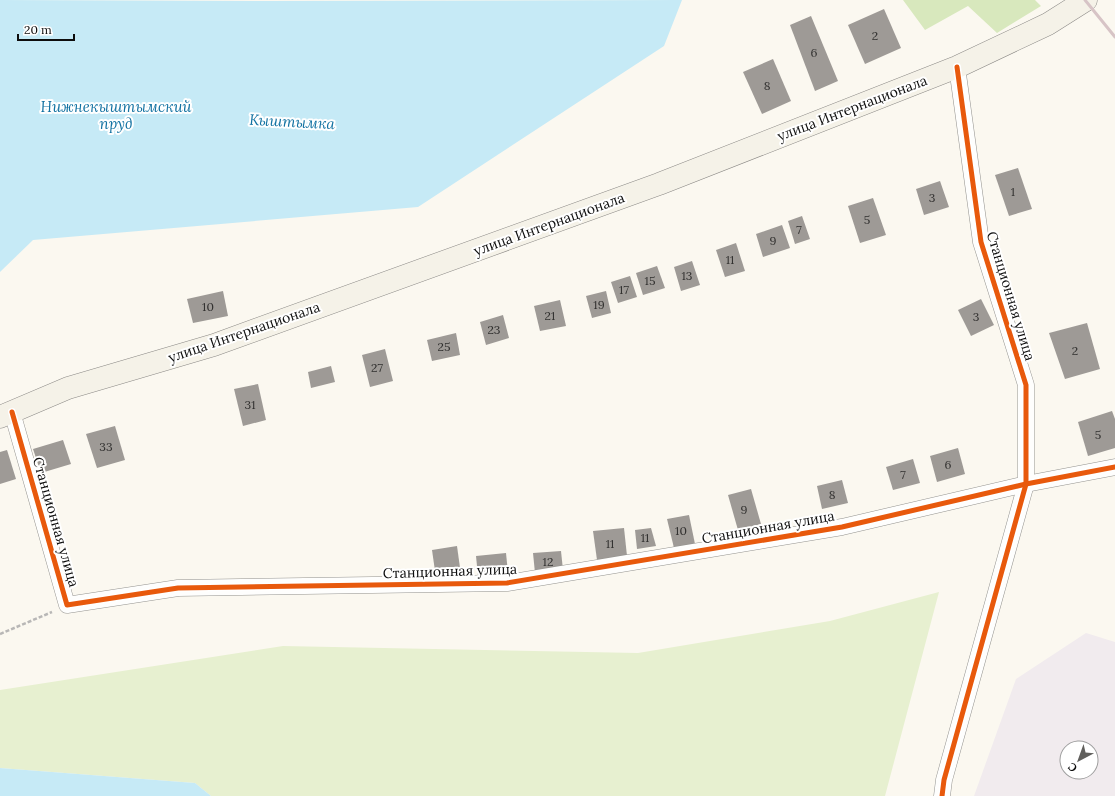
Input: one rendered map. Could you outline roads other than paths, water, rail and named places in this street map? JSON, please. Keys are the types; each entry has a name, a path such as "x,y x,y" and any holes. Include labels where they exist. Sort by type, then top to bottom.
{"main road":[{"name":"улица Интернационала","path":"6,415 68,388 214,345 659,184 957,67 1048,24 1086,0"}],"street":[{"name":"Станционная улица","path":"942,796 944,780 1026,484 1026,385 981,242 957,67"},
{"name":"Станционная улица","path":"6,415 67,605 178,588 507,583 842,527 1026,484 1115,467"}],"water":[{"name":"Нижнекыштымский пруд","path":"0,0 682,0 664,46 418,207 33,240 0,272"},
{"path":"0,768 195,783 211,796 0,796"}],"railway":[{"path":"1085,0 1115,37"}],"water label":[{"name":"Кыштымка","path":"292,122"}]}
